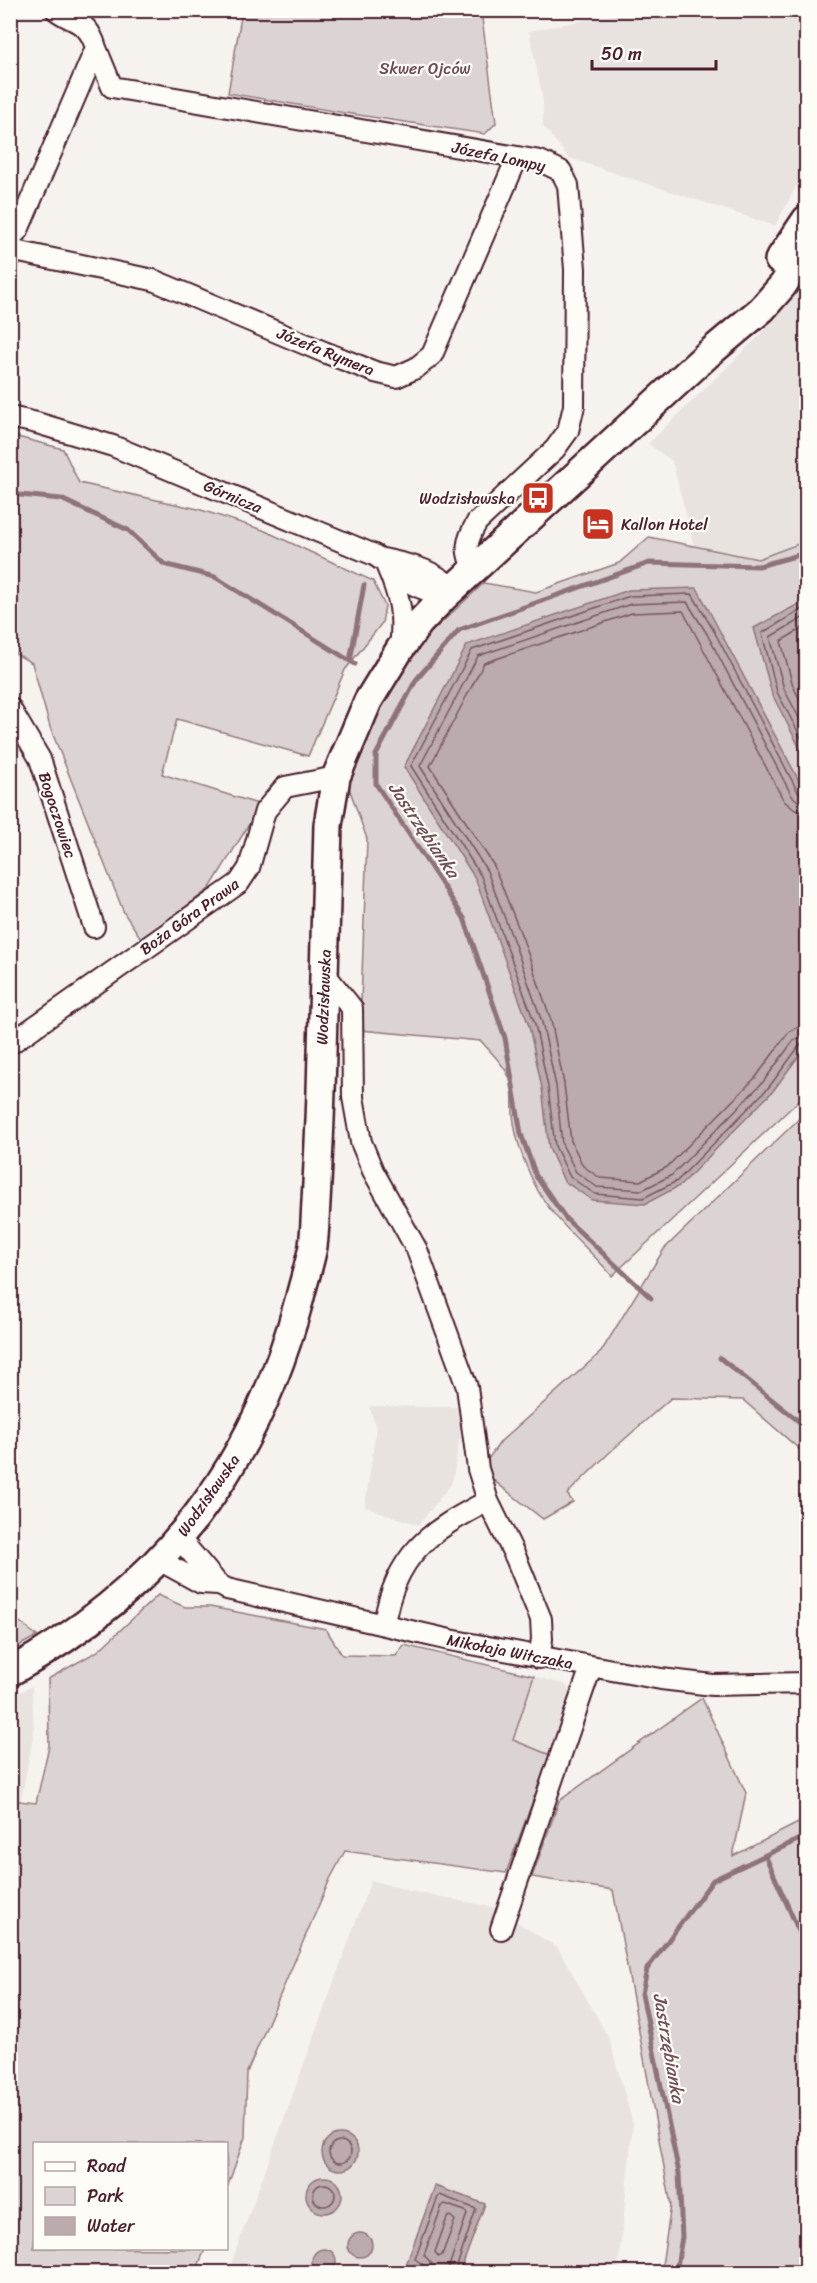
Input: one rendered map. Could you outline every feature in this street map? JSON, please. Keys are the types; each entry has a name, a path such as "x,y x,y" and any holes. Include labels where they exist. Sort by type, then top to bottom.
{"main road":[{"name":"Wodzisławska","path":"707,354 736,312 766,278 807,220"},
{"name":"Wodzisławska","path":"10,1672 52,1649 133,1586 179,1538 222,1481 264,1403 278,1371 313,1245 319,1154 328,825 336,777 368,701 400,648 419,623 707,354 762,309 783,285 807,249"}],"street":[{"path":"10,238 18,230 96,48 92,34 77,21 54,11"},
{"name":"Józefa Lompy","path":"96,48 112,87 540,161 561,171 568,185 575,269 574,406 567,430 555,449 477,522 469,536 467,555 474,570"},
{"name":"Józefa Rymera","path":"10,250 153,280 324,352 396,378 416,368 432,355 517,158"},
{"name":"Górnicza","path":"10,417 113,446 383,559 402,578 418,587 449,593"},
{"path":"383,559 402,607 403,626 400,648"},
{"name":"Bogoczowiec","path":"10,708 40,759 94,927"},
{"name":"Boża Góra Prawa","path":"16,1035 239,883 249,868 265,811 285,787 336,777"},
{"path":"324,973 352,1008 353,1097 361,1142 373,1171 417,1250 466,1387 478,1468 488,1502 516,1558 541,1619 542,1639 539,1658"},
{"path":"384,1624 387,1606 399,1574 419,1544 435,1531 488,1502"},
{"path":"179,1538 218,1584"},
{"name":"Mikołaja Witczaka","path":"159,1560 201,1582 218,1584 226,1589 539,1658 660,1679 713,1685 807,1683"},
{"path":"501,1929 591,1667"}],"shaded area":[{"path":"636,10 806,11 806,168 775,226 569,158 543,126 543,100 529,31"},
{"path":"806,275 806,551 776,561 696,554 672,461 648,444 761,334"},
{"path":"369,1406 460,1407 461,1432 452,1483 419,1525 365,1507 376,1428"},
{"path":"534,1676 566,1685 571,1695 550,1755 513,1740"},
{"path":"32,1686 34,1732 21,1801 11,1800 11,1696"},
{"path":"371,1880 410,1891 493,1907 558,1948 609,2038 633,2124 618,2272 228,2272"}],"green space":[{"name":"Skwer Ojców","path":"242,11 481,11 496,123 485,134 228,93"},
{"path":"10,435 63,449 79,483 198,509 263,530 373,581 385,606 382,623 345,670 308,756 177,719 162,774 261,805 210,888 142,940 124,913 50,727 32,663 11,651"},
{"path":"649,537 758,559 806,541 806,1094 612,1276 560,1221 535,1185 518,1141 514,1123 511,1082 504,1067 481,1041 360,1030 367,839 347,782 369,718 424,639 484,583 536,592 619,563"},
{"path":"806,1112 806,1455 743,1400 671,1398 567,1494 573,1502 543,1519 480,1470 501,1441 601,1352 664,1249"},
{"path":"158,1595 185,1607 210,1607 326,1629 342,1655 396,1656 404,1645 534,1676 513,1740 550,1755 506,1873 345,1851 330,1879 247,2072 245,2137 228,2185 228,2142 33,2142 33,2250 205,2250 196,2272 11,2272 11,1800 36,1803 49,1746 48,1679 98,1651"},
{"path":"10,1614 37,1636 11,1650 10,1650"},
{"path":"702,1698 746,1793 733,1856 806,1819 806,2272 661,2272 671,2205 613,1890 532,1877 559,1801"}],"water":[{"path":"697,588 806,794 806,1046 773,1091 681,1185 645,1204 592,1200 564,1181 549,1148 542,1088 529,1026 475,878 404,767 467,645 629,590"},
{"path":"806,600 806,760 772,694 754,628"},
{"path":"340,2134 352,2140 358,2152 352,2164 340,2170 328,2164 322,2152 328,2140"},
{"path":"324,2177 336,2183 342,2195 336,2207 324,2213 312,2207 306,2195 312,2183"},
{"path":"435,2186 485,2204 460,2272 427,2272 406,2265"},
{"path":"360,2233 369,2236 372,2245 369,2254 360,2257 351,2254 348,2245 351,2236"},
{"path":"324,2249 333,2252 336,2261 333,2270 324,2273 315,2270 312,2261 315,2252"}],"waterway":[{"path":"10,494 61,499 128,530 164,564 215,577 355,664"},
{"name":"Jastrzębianka","path":"651,1298 566,1219 536,1176 521,1134 505,1038 464,918 376,784 376,755 416,680 459,630 649,563 759,566 806,553"},
{"path":"350,661 364,585"},
{"name":"Jastrzębianka","path":"720,1358 806,1427"},
{"name":"Jastrzębianka","path":"676,2272 682,2237 679,2173 642,1994 647,1969 713,1880 806,1836"},
{"path":"765,1855 806,1947"}],"place":[{"name":"Wodzisławska","path":"538,498"},
{"name":"Kallon Hotel","path":"598,524"}]}
